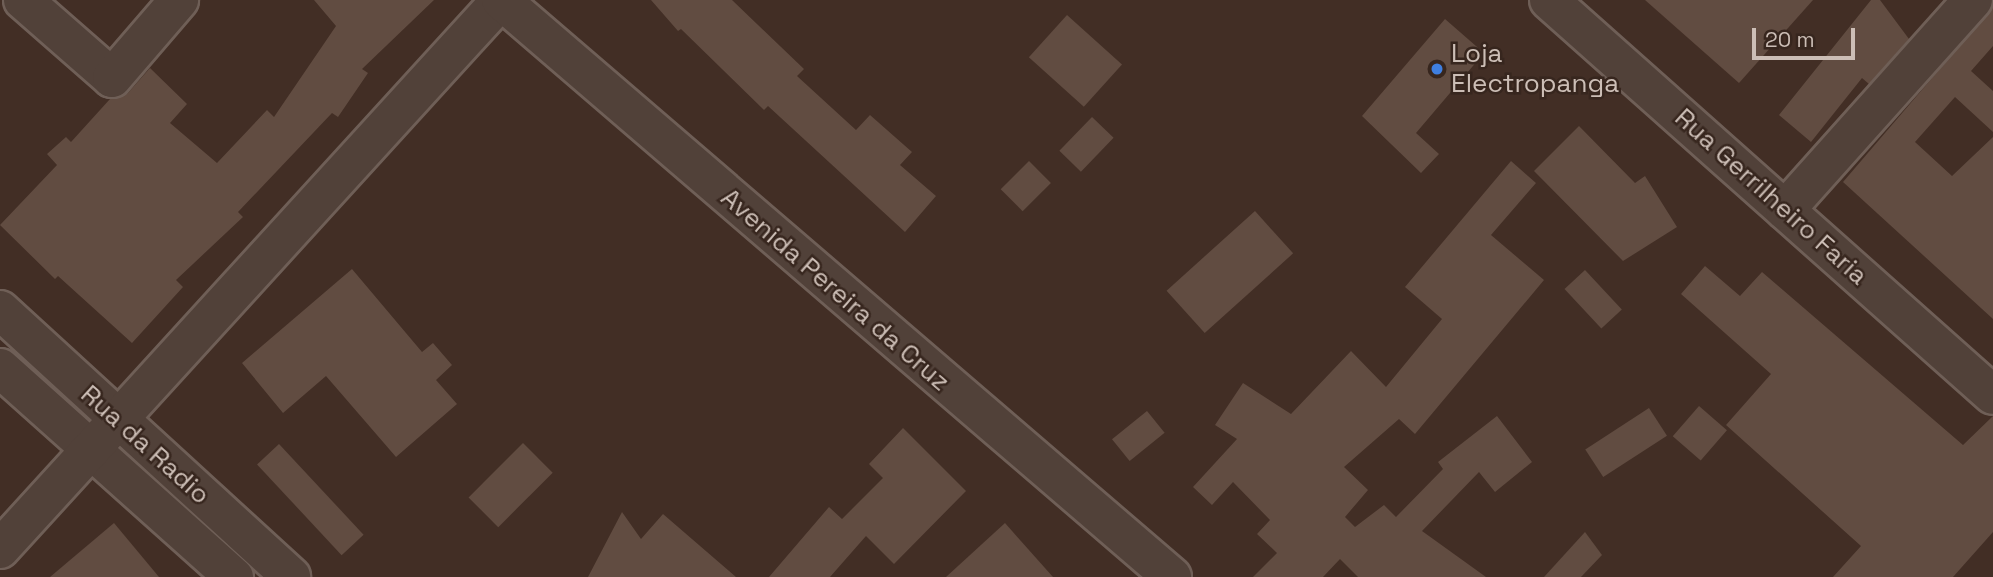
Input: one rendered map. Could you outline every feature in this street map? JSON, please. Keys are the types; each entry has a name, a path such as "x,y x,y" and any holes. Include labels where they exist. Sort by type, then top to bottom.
{"street":[{"path":"23,0 112,78 179,0"},
{"path":"0,549 501,0"},
{"name":"Avenida Pereira da Cruz","path":"501,0 1172,577"},
{"name":"Rua Gerrilheiro Faria","path":"1549,0 1993,395"},
{"path":"1785,210 1973,0"},
{"name":"Rua da Radio","path":"0,310 117,421 291,577"},
{"name":"Rua da Radio","path":"0,368 234,577"}],"building":[{"path":"314,0 434,0 362,69 368,73 338,117 332,113 238,212 243,217 176,280 183,287 132,343 58,276 55,279 0,225 57,165 47,154 66,137 71,142 110,99 128,93 150,68 187,104 170,123 217,163 267,110 274,117 336,26"},
{"path":"651,0 732,0 804,69 797,76 856,130 870,115 912,152 900,165 936,196 905,232 768,106 764,110 681,29 678,31"},
{"path":"1645,0 1813,0 1739,83"},
{"path":"1871,0 1880,0 1909,39 1869,84 1862,78 1811,142 1779,115"},
{"path":"1993,7 1993,46 1971,71 1993,91 1993,132 1955,97 1915,142 1952,176 1993,137 1993,319 1843,182"},
{"path":"1067,15 1122,65 1084,107 1029,57"},
{"path":"1445,19 1484,53 1416,133 1439,154 1421,173 1362,116"},
{"path":"1092,117 1114,138 1081,172 1059,151"},
{"path":"1579,126 1635,183 1645,176 1677,227 1623,261 1534,171"},
{"path":"1029,161 1051,183 1023,211 1001,189"},
{"path":"1511,161 1536,183 1491,235 1544,280 1415,434 1399,419 1344,467 1368,490 1345,517 1355,527 1384,505 1396,517 1443,469 1438,462 1497,416 1532,462 1495,492 1479,472 1422,531 1486,577 1358,577 1340,559 1323,577 1253,577 1277,553 1257,534 1270,520 1233,482 1212,505 1193,487 1237,439 1215,425 1243,383 1291,414 1351,351 1386,387 1442,319 1405,287"},
{"path":"1255,211 1293,253 1205,333 1167,291"},
{"path":"1705,266 1740,296 1762,272 1963,445 1993,416 1993,532 1953,577 1833,577 1861,546 1726,425 1771,374 1681,294"},
{"path":"352,269 422,352 433,343 452,365 436,380 457,404 396,457 326,376 283,413 242,363"},
{"path":"1585,270 1622,309 1601,329 1565,289"},
{"path":"1699,406 1727,430 1701,460 1673,436"},
{"path":"1649,408 1667,436 1603,477 1585,449"},
{"path":"1147,411 1165,433 1130,461 1112,439"},
{"path":"903,428 966,491 894,564 866,536 830,577 769,577 829,507 842,519 883,478 869,464"},
{"path":"523,443 553,473 498,527 469,497"},
{"path":"279,444 364,535 342,555 257,464"},
{"path":"622,512 641,539 663,514 736,577 588,577"},
{"path":"114,523 159,577 50,577"},
{"path":"1005,523 1053,577 946,577"},
{"path":"1585,532 1602,555 1581,577 1544,577"}],"place":[{"name":"Loja Electropanga","path":"1437,69"}]}
